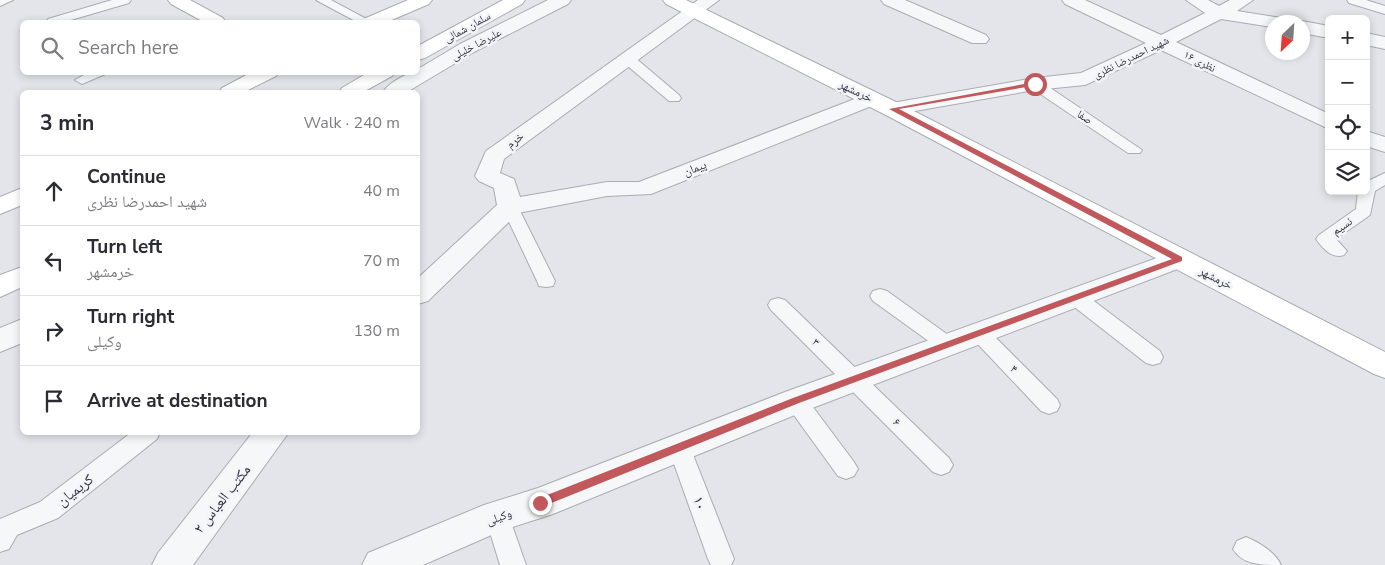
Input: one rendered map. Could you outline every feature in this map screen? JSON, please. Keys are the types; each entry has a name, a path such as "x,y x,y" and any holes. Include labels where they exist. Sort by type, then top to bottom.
{"street":[{"path":"177,0 212,20"},
{"path":"377,20 422,0"},
{"name":"سلمان شمالی","path":"420,53 516,0"},
{"name":"علیرضا خلیلی","path":"396,90 467,48 562,0"},
{"name":"خرمشهر","path":"672,0 701,6 882,104 1385,366"},
{"path":"890,0 979,39"},
{"name":"نظری ۱۶","path":"1071,0 1325,120"},
{"path":"1195,0 1219,13 1265,21"},
{"name":"شهید احمدرضا نظری","path":"882,104 1084,79 1244,0"},
{"name":"خرم","path":"510,207 505,184 487,176 494,156 701,6"},
{"path":"1310,28 1325,31"},
{"path":"1370,39 1385,43"},
{"path":"233,90 263,75"},
{"path":"353,90 380,75"},
{"name":"پیمان","path":"510,207 607,189 642,189 882,104"},
{"path":"1370,139 1385,145"},
{"path":"0,206 20,197"},
{"path":"420,292 510,207"},
{"name":"وکیلی","path":"381,565 497,516 540,503 796,401 1179,259"},
{"path":"0,287 20,277"},
{"path":"0,340 20,331"},
{"name":"مکتب العباس ۲","path":"171,565 271,435"}],"lane":[{"path":"0,2 7,0"},
{"path":"59,20 124,0"},
{"path":"322,0 362,20"},
{"path":"1353,0 1385,10"},
{"path":"628,59 674,98"},
{"path":"82,80 95,75"},
{"name":"صفا","path":"1035,84 1134,150"},
{"name":"نسیم","path":"1338,251 1325,239 1364,211 1367,189 1385,178"},
{"path":"510,207 546,281"},
{"path":"880,296 948,345"},
{"path":"1075,297 1153,358"},
{"name":"۳","path":"778,305 854,379"},
{"name":"۴","path":"978,333 1049,405"},
{"name":"۶","path":"854,379 941,465"},
{"path":"796,401 846,470"},
{"name":"کریمیان","path":"3,531 49,510 145,435"},
{"name":"۱۰","path":"679,447 721,559"},
{"path":"497,516 513,565"},
{"path":"1246,548 1268,565"}],"route":[{"path":"540,503 796,401 1179,259 892,109 1035,84"}]}
